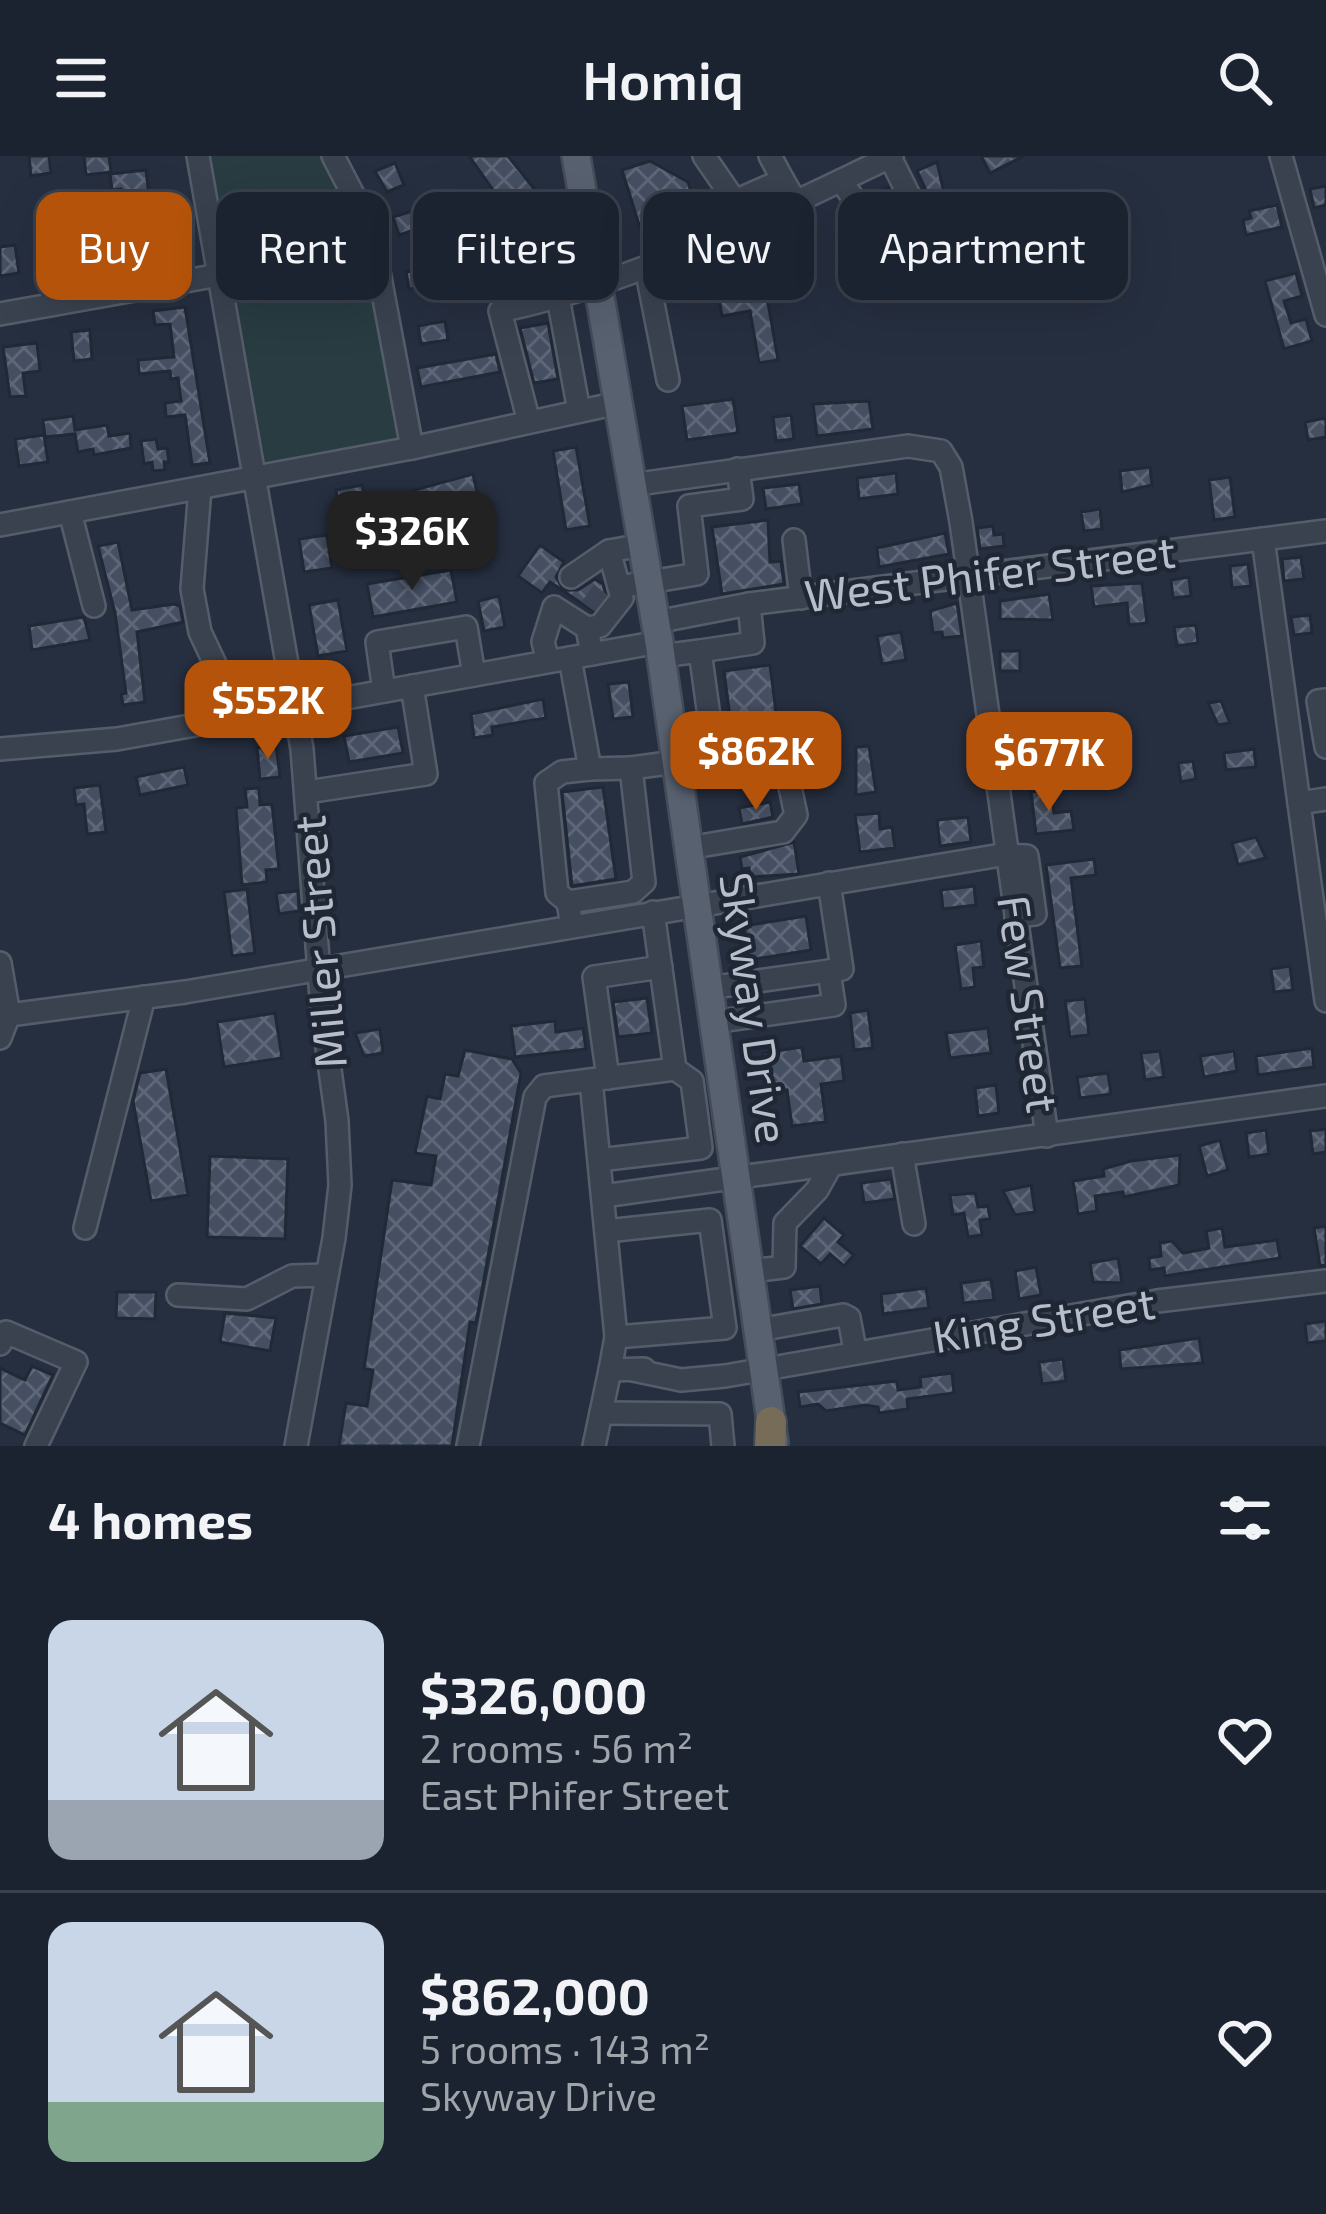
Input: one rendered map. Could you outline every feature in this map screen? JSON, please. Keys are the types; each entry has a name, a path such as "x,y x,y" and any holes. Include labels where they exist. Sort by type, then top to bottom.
{"main road":[{"name":"Skyway Drive","path":"576,156 582,192"},
{"name":"Skyway Drive","path":"599,300 658,640 772,1438"}],"street":[{"name":"Miller Street","path":"198,156 216,258"},
{"path":"334,156 371,230 412,448"},
{"path":"704,156 729,192"},
{"path":"770,156 790,192"},
{"path":"1281,156 1317,246 1326,315"},
{"path":"814,194 891,157 908,192"},
{"path":"754,192 783,180"},
{"path":"841,181 849,192"},
{"path":"0,314 216,276"},
{"name":"Miller Street","path":"224,300 296,707 340,1185 296,1446"},
{"path":"529,422 500,311 553,300"},
{"path":"558,300 579,411"},
{"path":"652,300 668,380"},
{"path":"0,525 412,448 618,403"},
{"name":"Few Street","path":"732,470 908,446 941,451 951,467 1047,1136"},
{"path":"613,583 697,574 689,506 742,499 732,470 632,485"},
{"path":"200,488 194,538 196,610 200,632 240,717"},
{"path":"70,512 94,606"},
{"name":"West Phifer Street","path":"658,640 749,604 1326,531"},
{"path":"1263,539 1326,1000"},
{"path":"794,540 801,598"},
{"path":"570,658 543,642 562,592 609,551 642,545"},
{"path":"562,592 585,620 600,626 622,598 613,583 609,551"},
{"path":"0,749 91,743 658,640 700,651 753,644 749,604"},
{"path":"585,620 570,658 590,769"},
{"path":"384,691 376,642 466,627 474,675"},
{"path":"675,758 712,738 700,651"},
{"path":"307,792 426,774 412,686"},
{"path":"1326,700 1318,701 1326,747"},
{"path":"572,926 568,902 557,893 546,823 546,783 562,772 769,751 784,759 796,815 783,832 688,848"},
{"path":"568,902 633,892 644,882 631,768"},
{"path":"1299,802 1326,799"},
{"path":"5,1003 144,997 1007,854"},
{"path":"708,988 842,969 829,884"},
{"path":"653,912 675,1069"},
{"path":"0,963 5,1003 0,1038"},
{"path":"594,1446 601,1413 622,1370 599,1160 594,977 661,967"},
{"path":"713,1022 834,1005 829,971"},
{"path":"85,1228 144,997"},
{"path":"468,1446 535,1097 544,1086 675,1069 692,1081 701,1148 599,1160"},
{"path":"602,1196 1326,1096"},
{"path":"902,1154 914,1224"},
{"path":"750,1271 784,1267 785,1223 817,1190 831,1165"},
{"path":"606,1231 710,1220 725,1328 616,1337"},
{"path":"178,1295 248,1299 292,1276 327,1275"},
{"name":"King Street","path":"622,1370 681,1380 1156,1301 1326,1281"},
{"path":"758,1330 840,1304 850,1318 855,1350"},
{"path":"0,1344 6,1332 76,1362 36,1446"},
{"path":"601,1413 720,1414 723,1446"}],"green space":[{"path":"202,156 330,156 349,192 216,192 216,233"},
{"path":"228,300 377,300 406,445 260,473"}],"building":[{"path":"29,156 49,156 51,173 31,176"},
{"path":"84,156 109,156 111,172 86,175"},
{"path":"469,156 508,156 537,192 494,192"},
{"path":"981,156 1024,156 990,173"},
{"path":"650,161 688,182 691,192 643,192 640,228 622,170"},
{"path":"937,162 944,192 927,192 917,171"},
{"path":"395,163 404,185 387,192 375,171"},
{"path":"146,170 148,192 112,190 110,174"},
{"path":"1326,186 1326,205 1314,208 1310,189"},
{"path":"1277,205 1282,227 1246,235 1243,220 1251,218 1249,211"},
{"path":"413,211 413,230 399,235 393,217"},
{"path":"15,245 19,273 0,276 0,247"},
{"path":"413,271 413,288 409,289 406,272"},
{"path":"1296,273 1302,296 1284,301 1291,323 1306,319 1312,341 1284,349 1265,281"},
{"path":"719,300 768,300 778,360 759,363 750,311 722,316"},
{"path":"185,307 210,463 192,465 185,415 166,417 165,403 181,401 178,378 171,379 170,371 139,374 138,360 174,357 170,324 155,325 153,311"},
{"path":"445,321 448,340 421,344 418,326"},
{"path":"548,323 558,379 534,383 520,328"},
{"path":"90,330 92,359 74,361 71,332"},
{"path":"37,343 40,371 23,373 26,396 10,397 3,347"},
{"path":"496,354 500,372 421,387 417,368"},
{"path":"733,399 738,433 687,440 682,406"},
{"path":"869,401 873,429 817,436 813,404"},
{"path":"791,415 794,439 776,441 773,417"},
{"path":"73,416 75,430 107,425 109,436 130,433 131,448 94,455 93,449 78,452 75,434 45,437 43,420"},
{"path":"1326,418 1326,437 1308,440 1305,422"},
{"path":"44,435 48,462 19,466 15,439"},
{"path":"156,439 158,449 167,448 165,470 153,471 152,462 144,464 141,441"},
{"path":"576,447 590,526 566,530 553,451"},
{"path":"1150,467 1152,485 1122,492 1120,471"},
{"path":"896,473 898,494 859,499 857,478"},
{"path":"473,474 479,502 428,507 432,529 440,527 442,538 420,543 423,554 403,559 400,545 416,541 407,492"},
{"path":"1230,477 1235,517 1214,520 1209,480"},
{"path":"799,484 802,504 766,509 763,488"},
{"path":"362,485 367,512 340,516 336,490"},
{"path":"1100,509 1102,529 1084,531 1081,512"},
{"path":"768,520 770,562 781,561 784,584 722,594 712,527"},
{"path":"993,526 994,535 1003,534 1004,546 980,549 977,528"},
{"path":"945,533 949,554 879,567 877,548"},
{"path":"327,535 332,568 304,572 299,539"},
{"path":"118,542 132,610 174,604 180,606 183,622 137,632 145,702 123,705 121,694 126,693 115,613 98,546"},
{"path":"540,545 564,562 556,577 564,590 578,590 595,579 603,584 606,595 593,611 550,582 542,593 518,576"},
{"path":"1301,557 1304,579 1284,581 1282,559"},
{"path":"1248,564 1251,586 1232,588 1230,566"},
{"path":"451,570 457,602 373,617 367,584"},
{"path":"1189,577 1191,596 1173,598 1171,580"},
{"path":"1142,583 1147,623 1129,625 1127,603 1094,607 1091,586"},
{"path":"1049,594 1053,620 1000,619 1000,601"},
{"path":"499,596 505,627 484,631 478,601"},
{"path":"338,600 347,651 318,656 309,605"},
{"path":"957,603 962,636 943,638 942,632 933,633 930,611"},
{"path":"1310,615 1312,633 1294,635 1291,617"},
{"path":"84,617 90,640 32,650 29,626"},
{"path":"1196,625 1198,643 1177,646 1174,627"},
{"path":"901,632 906,660 882,664 877,636"},
{"path":"1000,651 1020,651 1020,671 1000,671"},
{"path":"770,665 778,728 732,733 724,671"},
{"path":"629,682 633,717 613,719 608,684"},
{"path":"543,699 546,718 492,727 493,735 474,738 471,714"},
{"path":"1221,701 1230,723 1218,725 1208,703"},
{"path":"398,727 403,753 349,762 344,736"},
{"path":"276,745 280,777 260,779 257,748"},
{"path":"869,746 876,792 856,795 856,747"},
{"path":"1254,749 1256,767 1226,770 1224,753"},
{"path":"1193,761 1196,779 1181,782 1178,763"},
{"path":"184,767 188,785 140,795 136,777"},
{"path":"767,767 769,777 734,783 732,773"},
{"path":"100,785 106,832 87,834 84,804 76,805 74,788"},
{"path":"603,787 616,879 572,886 562,792"},
{"path":"259,788 260,805 272,804 279,869 266,870 267,882 242,885 236,808 247,807 245,789"},
{"path":"1051,789 1054,813 1071,811 1074,830 1036,834 1031,792"},
{"path":"770,802 773,817 742,824 739,808"},
{"path":"879,813 880,829 892,827 895,848 860,852 855,815"},
{"path":"968,817 971,842 940,846 937,820"},
{"path":"1256,837 1266,858 1238,865 1232,843"},
{"path":"794,842 799,874 750,877 749,868 742,869 740,857"},
{"path":"1094,859 1096,875 1071,878 1082,966 1060,968 1046,865"},
{"path":"974,886 976,905 943,909 941,890"},
{"path":"247,889 255,953 232,956 224,892"},
{"path":"298,891 299,911 279,914 276,893"},
{"path":"806,916 811,950 749,960 744,926"},
{"path":"981,941 984,967 973,968 975,987 961,989 955,945"},
{"path":"1290,966 1293,990 1274,992 1271,969"},
{"path":"647,998 652,1033 618,1037 613,1002"},
{"path":"1085,999 1089,1035 1070,1037 1065,1001"},
{"path":"868,1010 873,1048 854,1050 850,1013"},
{"path":"275,1013 282,1058 224,1067 217,1022"},
{"path":"555,1021 556,1032 583,1028 586,1049 515,1057 511,1026"},
{"path":"988,1028 991,1053 950,1058 946,1033"},
{"path":"380,1029 383,1053 364,1056 355,1033"},
{"path":"802,1047 804,1061 841,1056 844,1081 821,1084 826,1122 792,1126 787,1090 768,1093 763,1053"},
{"path":"1312,1048 1314,1067 1258,1075 1256,1056"},
{"path":"465,1050 512,1059 521,1073 476,1323 470,1322 452,1446 339,1446 346,1403 367,1406 373,1370 364,1369 392,1180 431,1185 436,1156 415,1153 427,1096 440,1099 445,1074 458,1076"},
{"path":"1160,1051 1164,1077 1145,1080 1141,1053"},
{"path":"1234,1051 1237,1071 1204,1077 1200,1056"},
{"path":"166,1069 188,1195 151,1201 133,1101 140,1073"},
{"path":"1108,1073 1111,1094 1080,1098 1077,1077"},
{"path":"996,1085 999,1113 978,1116 975,1088"},
{"path":"1326,1129 1326,1152 1313,1154 1310,1131"},
{"path":"1266,1130 1269,1154 1249,1157 1246,1133"},
{"path":"1220,1140 1228,1170 1207,1176 1199,1146"},
{"path":"1180,1155 1179,1185 1124,1197 1123,1192 1095,1196 1097,1211 1078,1214 1073,1181 1104,1176 1103,1169 1131,1161"},
{"path":"210,1156 288,1159 285,1239 207,1237"},
{"path":"891,1179 895,1199 864,1203 861,1183"},
{"path":"1031,1185 1035,1212 1015,1215 1003,1191"},
{"path":"975,1193 978,1207 988,1206 990,1219 980,1220 982,1235 968,1237 964,1213 953,1215 950,1195"},
{"path":"824,1218 844,1235 838,1242 854,1255 844,1266 830,1254 821,1264 800,1246"},
{"path":"1326,1226 1326,1265 1320,1266 1314,1228"},
{"path":"1222,1228 1225,1247 1277,1240 1280,1258 1165,1276 1164,1268 1150,1270 1149,1258 1161,1256 1160,1243 1172,1241 1183,1253 1209,1248 1206,1231"},
{"path":"1118,1258 1122,1283 1093,1282 1090,1263"},
{"path":"1036,1267 1041,1295 1019,1299 1015,1271"},
{"path":"991,1279 994,1300 963,1303 961,1283"},
{"path":"820,1286 822,1304 793,1309 790,1290"},
{"path":"926,1288 929,1308 883,1314 881,1294"},
{"path":"117,1292 156,1292 155,1319 116,1318"},
{"path":"225,1313 276,1318 270,1351 220,1342"},
{"path":"1326,1321 1326,1341 1307,1343 1305,1324"},
{"path":"1199,1338 1203,1363 1121,1369 1119,1350"},
{"path":"1063,1359 1066,1381 1042,1384 1039,1362"},
{"path":"32,1366 53,1375 25,1435 0,1423 0,1368 25,1380"},
{"path":"952,1373 954,1393 907,1399 908,1409 879,1413 878,1407 865,1405 826,1411 818,1404 800,1407 798,1392 897,1381 898,1390 921,1387 920,1377"}],"tunnel":[{"path":"590,608 606,586"}]}
